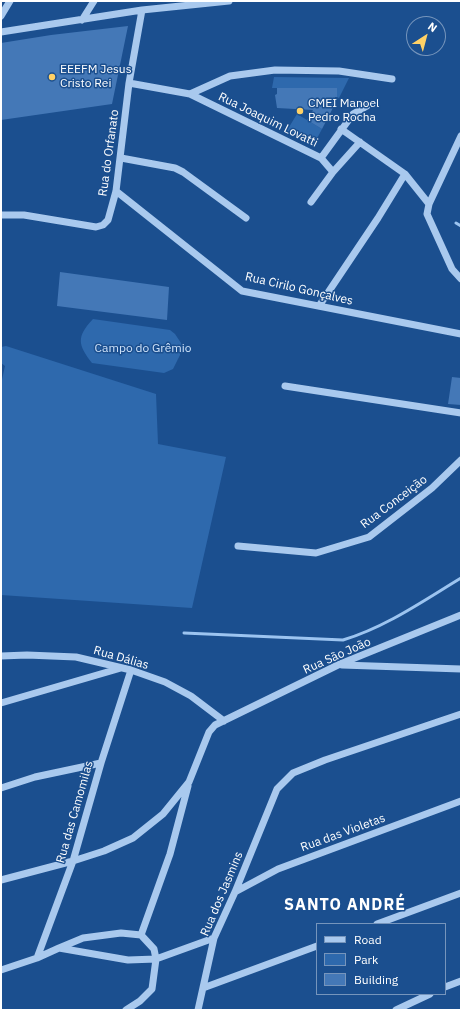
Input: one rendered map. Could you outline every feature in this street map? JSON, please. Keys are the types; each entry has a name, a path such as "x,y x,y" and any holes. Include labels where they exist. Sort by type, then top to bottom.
{"street":[{"path":"2,13 10,1"},
{"path":"82,20 94,1"},
{"path":"1,32 177,4 229,1"},
{"name":"Rua do Orfanato","path":"1,215 24,215 96,227 103,225 108,220 116,191 129,83 142,10"},
{"path":"190,94 230,76 275,70 339,71 392,79"},
{"name":"Rua Joaquim Lovatti","path":"129,83 190,94 321,158 352,114 367,106"},
{"path":"341,129 405,174 429,204"},
{"path":"461,136 429,204 427,214 452,269 461,279"},
{"path":"311,202 333,172 360,142"},
{"path":"121,158 175,168 183,172 246,218"},
{"path":"321,158 333,172"},
{"path":"319,306 378,218 405,174"},
{"name":"Rua Cirilo Gonçalves","path":"116,191 242,290 461,334"},
{"path":"285,386 461,413"},
{"name":"Rua Conceição","path":"238,546 316,553 369,537 432,488 461,460"},
{"name":"Rua São João","path":"189,782 209,732 216,725 340,664 461,615"},
{"name":"Rua Dálias","path":"1,656 27,655 76,657 131,670 165,682 191,696 224,721"},
{"path":"340,664 461,669"},
{"path":"1,704 121,668"},
{"name":"Rua das Camomilas","path":"37,958 73,861 101,763 131,670"},
{"name":"Rua dos Jasmins","path":"198,1010 214,938 236,892 277,789 293,773 325,760 461,714"},
{"path":"1,788 34,777 101,763"},
{"path":"1,880 73,861 104,851 133,838 164,814 189,782"},
{"path":"141,935 170,854 189,782"},
{"name":"Rua das Violetas","path":"236,892 278,869 461,801"},
{"path":"380,923 461,893"},
{"path":"1,970 37,958 83,938 121,934 141,935 154,949 156,960 152,988 140,1001 126,1010"},
{"path":"59,948 128,960 156,960 214,938"},
{"path":"204,988 316,946"},
{"path":"446,987 461,981"},
{"path":"396,1010 428,995"}],"green space":[{"path":"274,77 349,78 339,98 337,97 337,88 272,88"},
{"path":"297,114 322,129 313,146 286,132"},
{"name":"Campo do Grêmio","path":"93,319 170,330 175,334 181,343 180,355 173,369 164,373 92,363 84,351 81,341 84,331"},
{"path":"6,346 156,394 158,444 226,457 192,608 1,595 1,384 5,366 1,363 1,347"}],"building":[{"path":"128,26 112,104 1,120 1,43 51,35"},
{"path":"277,88 337,88 335,104 322,129 307,120 313,110 277,108 275,95 277,94"},
{"path":"60,272 169,287 167,320 57,306"},
{"path":"452,377 461,378 461,405 448,404"}],"waterway":[{"path":"456,223 461,226"},
{"path":"184,633 343,640 359,635 389,621 461,578"}],"place":[{"name":"EEEFM Jesus Cristo Rei","path":"52,77"},
{"name":"CMEI Manoel Pedro Rocha","path":"300,111"}],"district":[{"name":"SANTO ANDRÉ","path":"345,905"}]}
